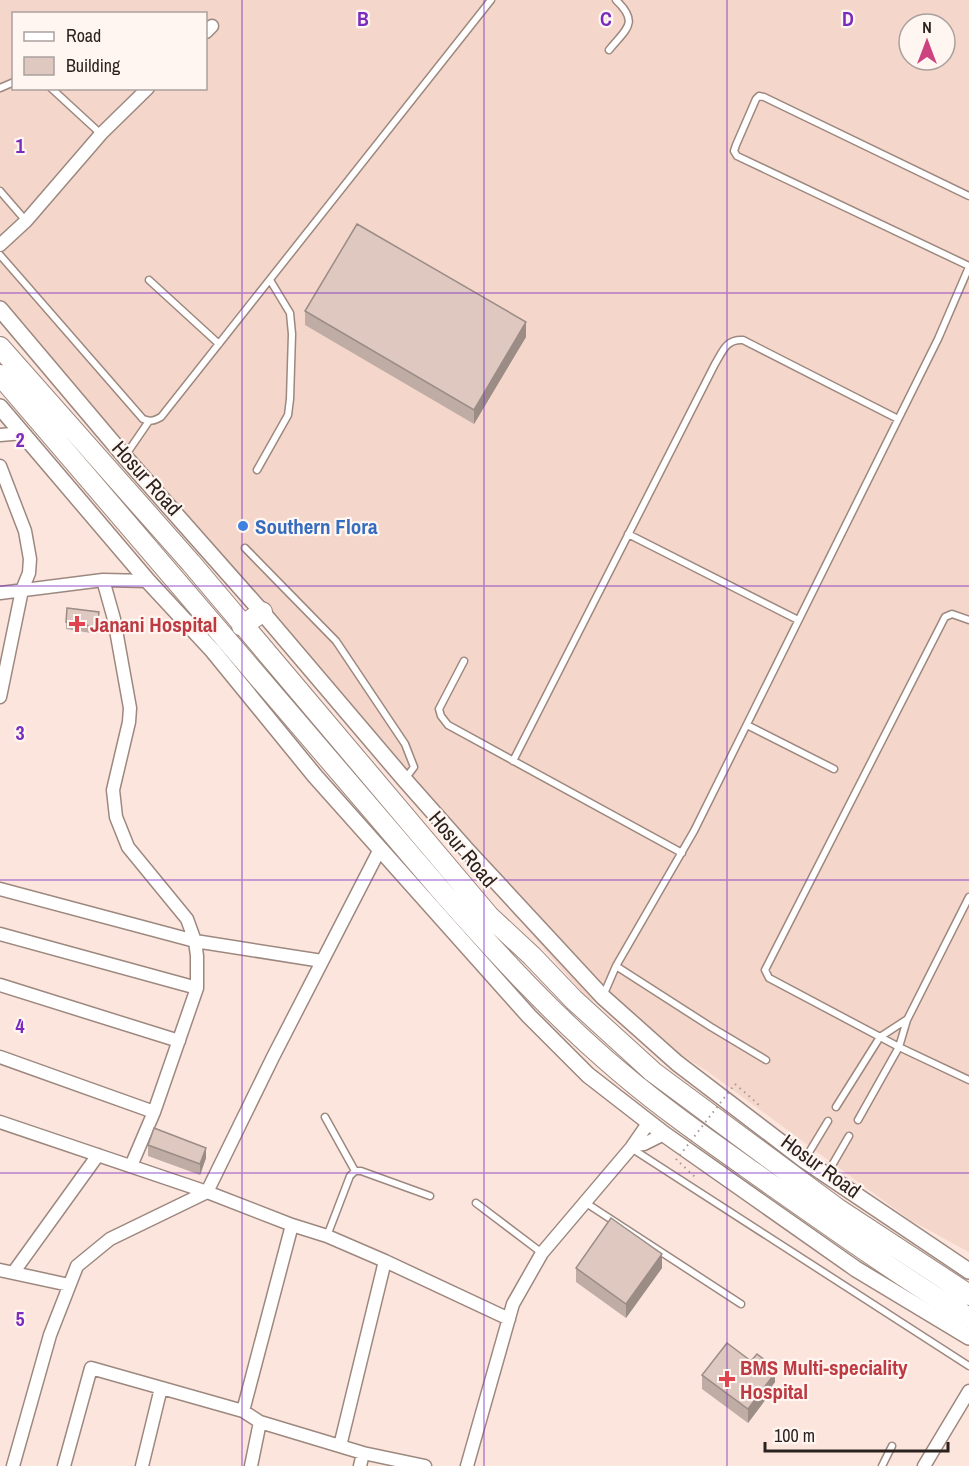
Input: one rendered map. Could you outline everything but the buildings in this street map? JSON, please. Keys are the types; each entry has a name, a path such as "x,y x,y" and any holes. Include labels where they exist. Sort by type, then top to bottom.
{"highway":[{"name":"Hosur Road","path":"0,347 190,563 489,916 574,1000 653,1072 838,1209 969,1295"},
{"name":"Hosur Road","path":"0,375 483,938 563,1020 619,1071 678,1119 838,1232 969,1318"},
{"path":"242,626 262,612"},
{"path":"213,651 233,646"}],"street":[{"path":"0,245 26,221 101,134 146,90"},
{"path":"0,309 404,779 603,997 677,1063 804,1160 968,1269"},
{"path":"0,406 148,581 213,651 315,776 529,1016 588,1075 664,1134 856,1269 969,1337"},
{"path":"0,435 23,433"},
{"path":"0,466 28,543 30,573 22,590 0,697"},
{"path":"0,593 103,580 148,581"},
{"path":"103,580 114,619 130,708 129,722 113,790 116,817 128,847 187,919 198,956 197,988 154,1112 131,1166"},
{"path":"13,1466 50,1335 77,1266 110,1239 207,1192 380,849"},
{"path":"0,889 195,941 322,962"},
{"path":"0,934 197,988"},
{"path":"0,985 179,1041"},
{"path":"0,1057 154,1112"},
{"path":"0,1122 207,1192 327,1236 509,1319"},
{"path":"467,1466 513,1304 542,1253 633,1146 649,1122"},
{"path":"633,1146 644,1144 664,1134"},
{"path":"13,1273 98,1155"},
{"path":"243,1411 292,1225"},
{"path":"340,1446 385,1261"},
{"path":"0,1270 69,1285"},
{"path":"64,1466 92,1368 243,1411 260,1422 363,1453 425,1466"},
{"path":"142,1466 161,1388"},
{"path":"924,1466 969,1391"},
{"path":"251,1466 260,1422"},
{"path":"360,1466 363,1453"}],"lane":[{"path":"125,457 149,421 160,417 491,0"},
{"path":"609,50 628,26 630,20 629,13 616,0"},
{"path":"53,90 101,134"},
{"path":"603,997 616,966 682,853 747,725 938,339 969,267 737,156 734,152 736,145 756,99 759,96 764,98 969,196"},
{"path":"0,191 26,221"},
{"path":"0,255 143,419 149,421"},
{"path":"149,280 219,344"},
{"path":"257,470 288,415 290,399 292,334 290,313 270,280"},
{"path":"513,761 728,342 734,339 743,340 898,419"},
{"path":"628,534 798,620"},
{"path":"245,548 336,641 405,744 414,767 404,779"},
{"path":"969,620 952,614 945,617 765,970 769,978 899,1047 969,1080"},
{"path":"464,662 439,709 448,725 682,853"},
{"path":"747,725 834,769"},
{"path":"858,1120 899,1047 907,1020 969,897"},
{"path":"616,966 766,1060"},
{"path":"836,1107 880,1037 907,1020"},
{"path":"325,1117 355,1171"},
{"path":"804,1160 828,1121"},
{"path":"826,1175 849,1136"},
{"path":"633,1146 969,1366"},
{"path":"327,1236 350,1176 355,1171 362,1171 430,1196"},
{"path":"476,1203 542,1253"},
{"path":"586,1203 741,1304"},
{"path":"882,1466 892,1446"}],"path":[{"path":"698,1180 676,1160 735,1084 758,1104"}],"shaded area":[{"path":"0,0 969,0 969,1252 910,1220 707,1071 585,996 0,315"}],"place":[{"name":"Southern Flora","path":"243,526"},
{"name":"Janani Hospital","path":"77,624"},
{"name":"BMS Multi-speciality Hospital","path":"727,1379"}]}
